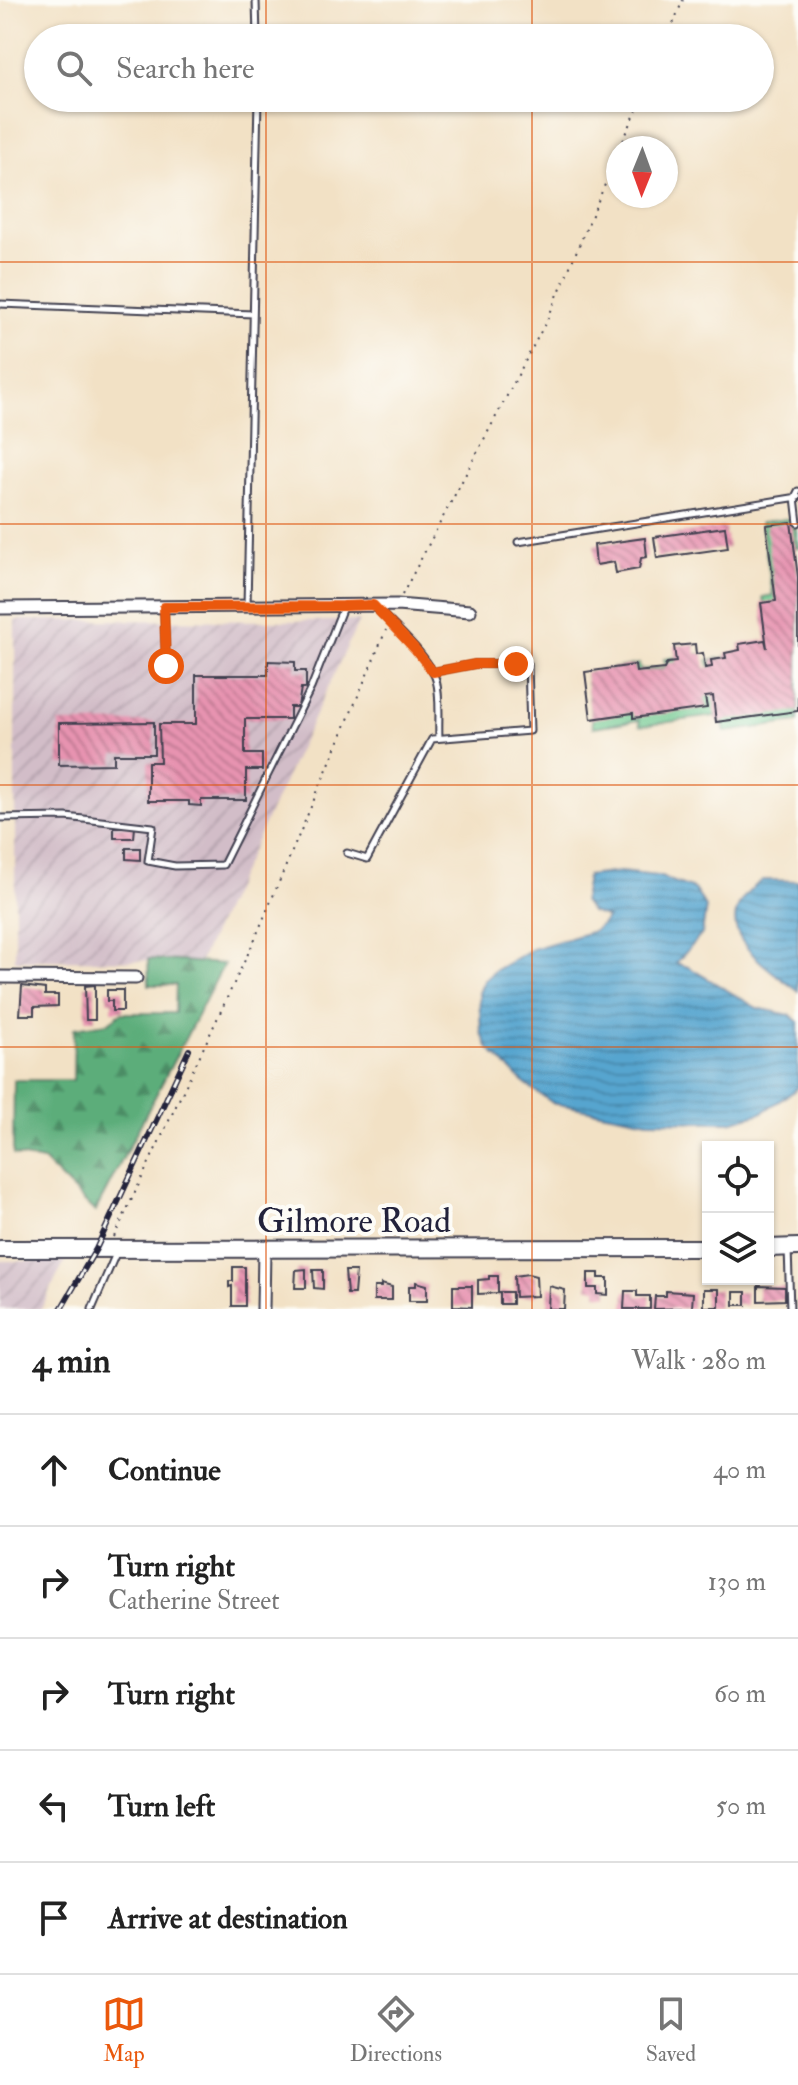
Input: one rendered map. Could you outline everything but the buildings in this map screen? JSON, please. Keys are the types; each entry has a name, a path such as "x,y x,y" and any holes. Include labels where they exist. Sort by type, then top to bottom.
{"main road":[{"name":"Gilmore Road","path":"0,1249 702,1248"}],"street":[{"path":"0,608 397,605 470,611"},
{"path":"0,977 136,978"},
{"path":"263,1309 264,1250"}],"lane":[{"path":"256,0 257,24"},
{"path":"247,607 258,112"},
{"path":"0,304 253,314"},
{"path":"518,542 797,495 798,523"},
{"path":"373,605 433,672 437,683 439,738"},
{"path":"0,818 66,817 153,827 148,861 175,866 223,865 311,688 343,606"},
{"path":"164,607 166,666"},
{"path":"347,853 367,859 432,739 530,731 528,664 475,664 433,672"},
{"path":"790,1309 793,1247"},
{"path":"92,1309 113,1249"}],"path":[{"path":"673,24 683,0"},
{"path":"625,136 636,112"},
{"path":"397,605 548,318 606,182"},
{"path":"113,1249 254,941 390,622"}],"shaded area":[{"path":"15,620 359,621 200,961 15,960"},
{"path":"0,1261 65,1261 41,1309 0,1309"}],"green space":[{"path":"794,518 798,548 793,547 798,583 798,722 725,732 721,715 640,726 639,720 593,727 586,673 639,664 640,670 666,667 664,659 699,654 701,673 711,671 708,660 773,649 763,597 773,595 761,522"},
{"path":"148,959 224,964 95,1212 43,1161 13,1155 14,1080 73,1080 74,1028 107,1023 121,1013 175,1013 176,985 149,985"}],"water":[{"path":"620,872 658,876 694,889 706,907 702,934 676,963 757,1008 790,1015 798,1022 798,1087 794,1091 761,1113 730,1122 648,1121 553,1103 525,1084 489,1049 481,1032 479,993 484,981 494,971 532,949 594,931 608,918 591,912 583,901 587,876"},
{"path":"763,880 798,881 798,991 753,954 736,927 736,912 745,896"}],"railway":[{"path":"61,1309 96,1249 189,1050"}],"route":[{"path":"166,666 164,607 373,605 433,672 475,664 516,664"}]}
